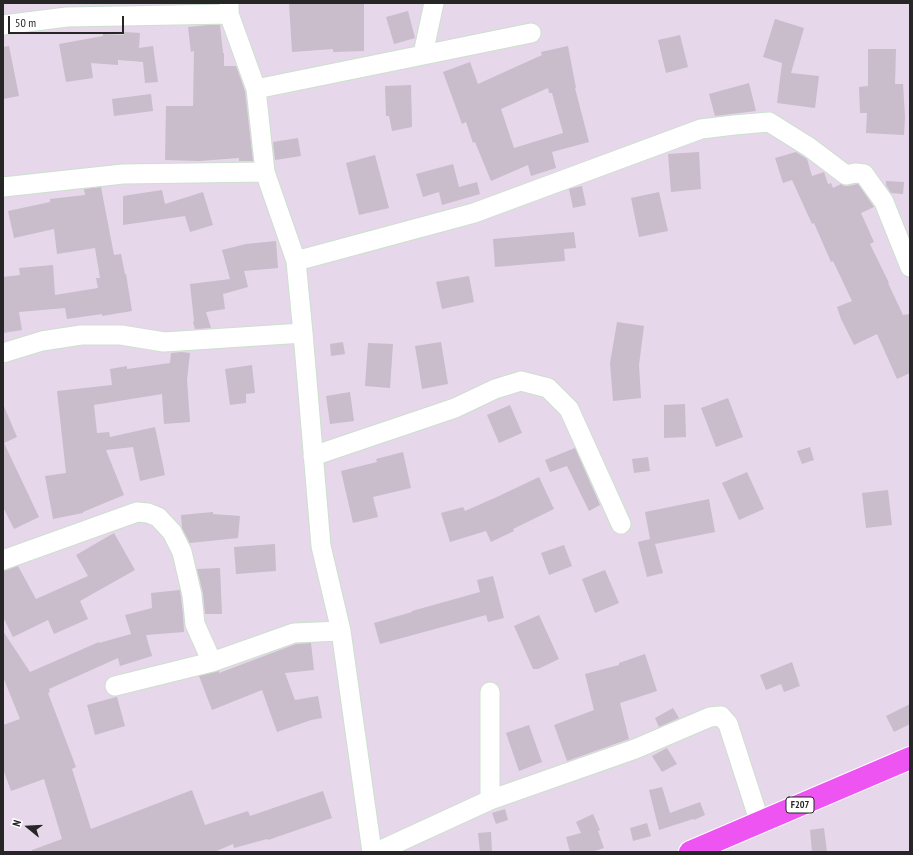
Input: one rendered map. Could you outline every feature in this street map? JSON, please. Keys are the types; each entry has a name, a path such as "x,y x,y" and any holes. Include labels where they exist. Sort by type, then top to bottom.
{"main road":[{"name":"F207","path":"690,852 910,758"}],"street":[{"path":"423,54 434,3"},
{"path":"3,25 66,10 229,8 256,89 265,172 296,261 321,546 341,631 372,852"},
{"path":"256,89 531,33"},
{"path":"296,261 474,214 701,129 769,122 809,147 846,175 856,173 864,174 884,202 910,267"},
{"path":"3,188 123,174 265,172"},
{"path":"3,353 42,341 81,334 121,335 164,342 303,333"},
{"path":"314,456 456,408 495,389 521,381 548,388 569,409 621,524"},
{"path":"3,560 137,512 158,517 172,532 182,552 192,595 195,624 212,662"},
{"path":"115,686 212,662 294,632 341,631"},
{"path":"490,692 490,800"},
{"path":"377,852 490,800 635,749 710,717 721,716 728,724 760,823"}],"building":[{"path":"289,3 364,3 364,51 333,52 333,49 292,52"},
{"path":"408,11 415,38 394,44 386,17"},
{"path":"775,19 804,28 791,73 819,76 815,108 777,103 782,63 763,57"},
{"path":"220,25 224,53 224,66 236,66 245,91 253,161 239,161 239,158 199,161 165,160 166,106 193,106 194,51 191,52 188,27"},
{"path":"124,32 140,33 139,48 153,46 158,82 145,83 143,62 118,60 118,65 91,63 93,78 66,82 59,44 103,36 103,34 124,35"},
{"path":"680,35 688,67 666,73 658,40"},
{"path":"9,46 19,96 3,99 3,47"},
{"path":"568,46 575,88 589,142 552,152 556,168 531,176 528,165 491,181 475,142 473,143 466,122 462,124 443,72 470,62 478,84 542,55 541,52","holes":["548,88 549,93 552,93 563,133 514,148 501,109"]},
{"path":"868,49 896,49 895,84 903,84 905,117 904,135 866,133 867,113 860,113 859,87 868,86"},
{"path":"749,83 756,111 715,116 709,94"},
{"path":"411,85 412,127 392,131 389,116 386,116 385,86"},
{"path":"151,94 153,111 114,116 112,99"},
{"path":"298,138 301,156 275,160 273,142"},
{"path":"699,152 701,189 671,192 668,154"},
{"path":"796,152 807,159 812,176 824,172 828,184 831,183 833,188 841,184 848,186 858,184 874,207 861,213 874,242 870,244 903,315 910,314 910,373 897,379 877,334 854,345 841,319 837,307 852,301 833,261 831,262 814,223 812,224 792,180 783,183 775,158"},
{"path":"375,155 389,208 359,215 346,163"},
{"path":"453,164 459,187 477,182 480,194 442,205 439,192 423,197 416,174"},
{"path":"886,181 904,182 903,194 891,193 886,185"},
{"path":"582,186 586,205 573,208 569,189"},
{"path":"101,187 114,255 121,254 132,311 102,316 102,314 67,319 65,308 19,312 22,330 3,333 3,277 20,275 19,268 53,265 55,295 98,288 96,278 100,278 95,248 57,254 54,229 14,238 8,211 50,202 50,199 85,195 84,189"},
{"path":"162,190 165,204 203,192 213,225 190,232 185,216 123,225 123,196"},
{"path":"659,192 668,231 639,237 631,198"},
{"path":"574,232 576,248 564,249 565,261 495,267 493,239"},
{"path":"276,241 278,268 244,271 248,287 223,294 225,309 206,312 211,328 195,329 193,322 190,284 230,279 222,250 246,244"},
{"path":"469,276 474,302 442,309 436,282"},
{"path":"617,322 644,326 639,365 641,398 613,401 610,363"},
{"path":"343,342 345,354 331,356 330,344"},
{"path":"441,342 448,384 422,389 415,346"},
{"path":"368,343 393,344 390,388 365,386"},
{"path":"171,353 190,353 187,380 190,422 164,424 162,394 94,405 97,433 109,432 110,437 155,427 165,475 140,481 133,447 106,450 124,495 83,513 53,519 45,476 66,473 57,391 112,385 110,369 127,366 127,369 170,363"},
{"path":"252,365 255,393 246,394 246,403 230,405 225,369"},
{"path":"350,392 354,421 330,424 326,396"},
{"path":"728,398 743,437 716,447 701,408"},
{"path":"3,404 17,437 4,443 39,517 14,529 3,507"},
{"path":"685,404 686,437 664,438 664,405"},
{"path":"510,405 522,433 499,443 487,415"},
{"path":"810,447 814,460 802,464 797,451"},
{"path":"575,448 600,505 589,511 567,466 550,472 545,460"},
{"path":"403,452 411,488 373,497 378,517 353,523 341,471 377,462 376,459"},
{"path":"648,457 650,471 634,473 632,459"},
{"path":"747,472 764,509 739,520 722,483"},
{"path":"539,477 554,509 513,529 514,531 491,542 486,531 450,542 441,513 463,507 465,511"},
{"path":"888,490 892,525 866,528 862,493"},
{"path":"709,499 715,532 655,544 663,573 647,577 638,542 650,539 645,512"},
{"path":"213,512 213,514 240,516 238,538 190,543 182,528 181,515"},
{"path":"114,533 135,570 80,601 88,619 54,634 48,620 13,637 3,617 3,571 18,566 36,599 88,576 76,555"},
{"path":"275,544 276,571 236,574 234,547"},
{"path":"564,545 572,566 549,575 541,553"},
{"path":"220,568 222,614 205,614 203,593 197,569"},
{"path":"605,570 619,603 595,613 582,579"},
{"path":"493,576 504,618 488,622 486,615 380,644 374,623 480,592 477,580"},
{"path":"180,590 184,632 146,635 152,656 120,666 118,658 49,689 50,692 48,693 76,767 72,769 91,829 192,790 205,825 248,811 250,816 323,791 332,818 268,840 267,839 234,848 233,844 214,852 32,852 32,850 62,839 44,779 11,791 3,769 3,725 20,719 3,677 3,631 30,672 99,642 131,634 125,615 152,608 151,593"},
{"path":"539,615 559,659 538,669 533,669 514,626"},
{"path":"311,643 314,670 285,673 295,700 318,696 322,718 311,720 277,732 262,690 212,710 199,676 219,671 219,673 296,644"},
{"path":"645,654 657,691 620,703 629,739 567,761 554,725 594,710 585,674 619,665 619,663"},
{"path":"792,662 800,686 784,692 781,684 766,690 760,675"},
{"path":"117,697 125,726 95,735 87,705"},
{"path":"910,704 910,724 894,732 886,716"},
{"path":"673,708 679,718 659,727 655,718"},
{"path":"529,725 542,762 519,771 506,733"},
{"path":"667,748 677,764 662,772 652,756"},
{"path":"662,787 670,813 700,802 705,815 694,820 693,819 659,830 649,790"},
{"path":"505,809 508,820 496,824 492,813"},
{"path":"593,814 600,830 598,831 604,848 591,852 570,852 566,837 581,833 576,822"},
{"path":"647,823 651,836 633,841 630,828"},
{"path":"824,828 827,852 812,852 810,830"},
{"path":"491,832 492,852 480,852 478,833"}]}
